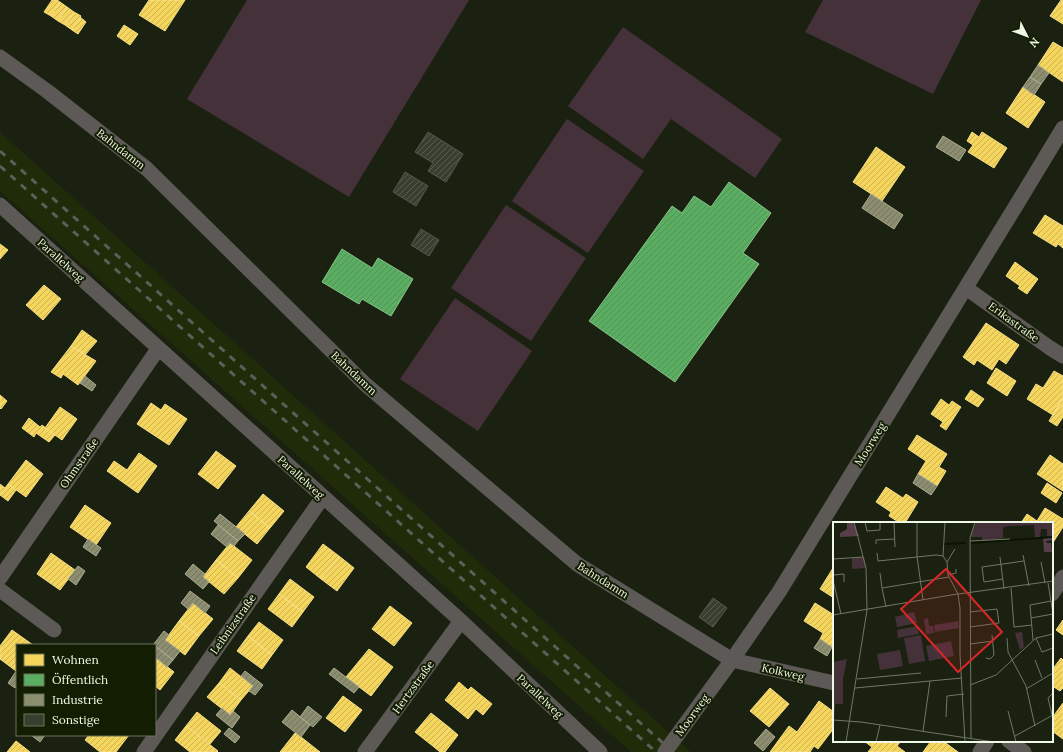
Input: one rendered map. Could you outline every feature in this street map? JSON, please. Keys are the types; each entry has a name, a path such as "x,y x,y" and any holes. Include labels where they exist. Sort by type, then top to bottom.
{"street":[{"name":"Bahndamm","path":"0,57 47,91 147,169 365,384 577,564 732,660"},
{"name":"Moorweg","path":"665,752 780,592 1063,128"},
{"name":"Parallelweg","path":"0,205 460,621 600,752"},
{"name":"Erikastraße","path":"966,288 1063,356"},
{"name":"Ohmstraße","path":"0,578 158,349"},
{"name":"Leibnizstraße","path":"156,735 323,497"},
{"path":"1053,592 1063,577"},
{"path":"0,590 54,630"},
{"name":"Hertzstraße","path":"365,752 460,621"},
{"name":"Kolkweg","path":"732,660 833,683"},
{"name":"Leibnizstraße","path":"144,752 155,736"},
{"path":"980,752 986,742"},
{"path":"1010,742 1024,752"}],"shaded area":[{"path":"247,0 469,0 349,197 187,99"},
{"path":"823,0 981,0 933,94 805,32"},
{"path":"623,27 782,139 755,178 671,119 643,159 568,106"},
{"path":"567,119 644,171 588,253 512,201"},
{"path":"0,132 691,752 631,752 0,191"},
{"path":"506,205 586,258 531,341 451,288"},
{"path":"455,298 532,351 478,431 400,379"}],"building: Wohnen":[{"path":"52,0 57,0 60,2 51,16 44,12"},
{"path":"149,0 185,0 165,31 139,15"},
{"path":"1061,0 1063,0 1063,24 1050,16"},
{"path":"60,2 67,7 58,21 51,16"},
{"path":"67,7 74,12 65,25 58,21"},
{"path":"74,12 81,16 72,30 65,25"},
{"path":"80,17 86,22 78,34 72,30"},
{"path":"124,25 138,34 130,45 117,36"},
{"path":"1053,42 1063,48 1063,82 1038,65"},
{"path":"1023,87 1045,102 1028,128 1006,113"},
{"path":"972,132 979,137 982,132 1007,148 994,168 968,152 973,145 967,141"},
{"path":"876,147 905,167 882,201 853,182"},
{"path":"1045,215 1063,226 1063,248 1058,244 1056,247 1033,233"},
{"path":"0,244 8,250 0,259"},
{"path":"1015,262 1038,279 1027,294 1018,288 1020,286 1006,276"},
{"path":"44,285 61,299 43,320 26,305"},
{"path":"986,323 1019,345 1006,364 999,359 992,370 977,360 974,365 963,357"},
{"path":"82,330 97,341 85,355 71,346"},
{"path":"71,346 96,361 78,385 63,374 61,378 51,372"},
{"path":"996,368 1016,381 1007,396 987,383"},
{"path":"1054,371 1063,376 1063,398 1053,415 1027,399 1036,384 1043,388"},
{"path":"971,390 984,399 978,407 965,399"},
{"path":"0,395 7,401 1,409 0,408"},
{"path":"1063,398 1063,417 1057,426 1049,421"},
{"path":"941,399 949,405 952,401 961,407 946,430 940,426 943,422 931,414"},
{"path":"151,403 161,410 165,404 187,419 169,445 137,424"},
{"path":"60,407 77,419 62,440 45,428"},
{"path":"29,418 40,427 42,425 55,435 49,442 36,433 34,437 22,428"},
{"path":"917,435 947,454 939,467 946,471 937,486 918,474 926,461 908,449"},
{"path":"216,451 236,466 218,489 198,474"},
{"path":"139,453 157,466 138,493 107,471 114,461 127,470"},
{"path":"1050,455 1063,464 1063,491 1037,474"},
{"path":"26,460 43,474 26,497 8,484"},
{"path":"1047,483 1062,493 1056,503 1041,493"},
{"path":"0,484 5,488 8,484 16,490 8,501 0,495"},
{"path":"886,487 903,498 906,494 918,502 906,522 898,522 889,516 891,512 876,502"},
{"path":"263,494 284,511 270,528 249,511"},
{"path":"85,505 111,523 96,545 70,527"},
{"path":"1045,508 1063,519 1063,527 1053,542 1053,522 1022,522 1027,514 1037,521"},
{"path":"249,511 270,528 257,544 236,527"},
{"path":"230,543 252,560 238,578 216,560"},
{"path":"323,544 339,556 321,579 306,567"},
{"path":"51,553 75,570 60,590 37,574"},
{"path":"339,556 354,568 337,591 321,579"},
{"path":"216,560 238,578 224,594 203,577"},
{"path":"833,568 833,597 820,589"},
{"path":"290,579 314,597 303,612 279,594"},
{"path":"279,594 303,612 292,627 268,609"},
{"path":"193,603 213,619 199,636 179,621"},
{"path":"815,603 833,614 833,647 820,639 823,633 804,621"},
{"path":"390,606 412,623 394,646 372,629"},
{"path":"1063,620 1063,635 1056,630"},
{"path":"179,621 199,636 185,655 165,640"},
{"path":"259,622 283,640 272,655 248,636"},
{"path":"12,630 32,644 16,644 16,671 0,659 0,646"},
{"path":"248,636 272,655 262,669 237,651"},
{"path":"369,649 393,667 371,696 346,677"},
{"path":"156,658 174,672 160,690 156,687"},
{"path":"1061,658 1063,660 1063,688 1060,691 1054,687 1053,688 1053,669"},
{"path":"230,668 253,686 241,700 219,683"},
{"path":"459,682 468,690 471,687 492,704 483,715 476,709 468,719 445,700"},
{"path":"219,683 241,700 230,715 207,697"},
{"path":"770,688 789,704 769,727 750,711"},
{"path":"343,696 362,710 345,732 326,718"},
{"path":"819,701 833,711 833,729 818,749 814,746 810,752 770,752 789,726 797,732"},
{"path":"1063,703 1063,739 1053,732 1053,717"},
{"path":"197,712 221,731 210,744 186,726"},
{"path":"431,713 450,728 434,747 415,732"},
{"path":"186,726 218,751 190,752 175,740"},
{"path":"450,728 458,735 445,752 440,752 434,747"},
{"path":"295,733 301,737 320,752 280,752"},
{"path":"88,736 128,736 116,752 100,752 85,740"},
{"path":"16,741 30,752 7,752"},
{"path":"865,742 900,742 897,746 905,752 868,752 872,747"},
{"path":"930,742 944,742 958,752 923,752"}],"building: Öffentlich":[{"path":"729,182 771,213 743,253 759,264 675,382 589,321 672,206 682,213 694,196 711,207"},
{"path":"342,249 372,268 378,258 413,279 391,316 362,299 359,304 322,282"}],"building: Industrie":[{"path":"1038,65 1049,73 1041,84 1030,77"},
{"path":"1030,77 1041,84 1034,95 1023,87"},
{"path":"943,136 966,150 959,161 936,147"},
{"path":"871,194 903,215 894,229 862,208"},
{"path":"85,376 96,385 92,391 80,383"},
{"path":"918,474 937,486 931,495 913,483"},
{"path":"220,514 245,534 238,541 214,521"},
{"path":"218,525 238,541 234,546 230,543 227,547 211,534"},
{"path":"88,539 101,548 96,556 83,547"},
{"path":"193,564 205,574 203,577 209,582 203,589 185,574"},
{"path":"78,566 85,571 76,585 68,579"},
{"path":"190,591 210,606 205,613 193,603 188,609 181,603"},
{"path":"164,631 169,635 165,640 180,651 173,660 156,647 156,644 154,644"},
{"path":"820,639 832,647 827,656 814,648"},
{"path":"156,647 173,660 167,667 156,658"},
{"path":"334,668 359,687 354,693 329,674"},
{"path":"16,671 15,688 8,683"},
{"path":"245,671 263,685 255,695 249,691 253,686 241,676"},
{"path":"308,706 322,717 313,727 300,717"},
{"path":"222,708 230,715 233,711 240,717 232,728 216,715"},
{"path":"292,710 310,725 301,737 282,722"},
{"path":"229,728 240,737 235,743 224,734"},
{"path":"766,729 775,737 763,751 754,743"},
{"path":"32,736 44,736 40,742"}],"building: Sonstige":[{"path":"428,132 463,154 446,182 428,171 433,163 415,152"},
{"path":"405,172 428,186 416,206 393,192"},
{"path":"421,229 439,240 429,256 411,245"},
{"path":"713,598 727,608 713,627 699,617"}],"railway":[{"path":"0,151 673,752"},
{"path":"0,166 656,752"}]}
